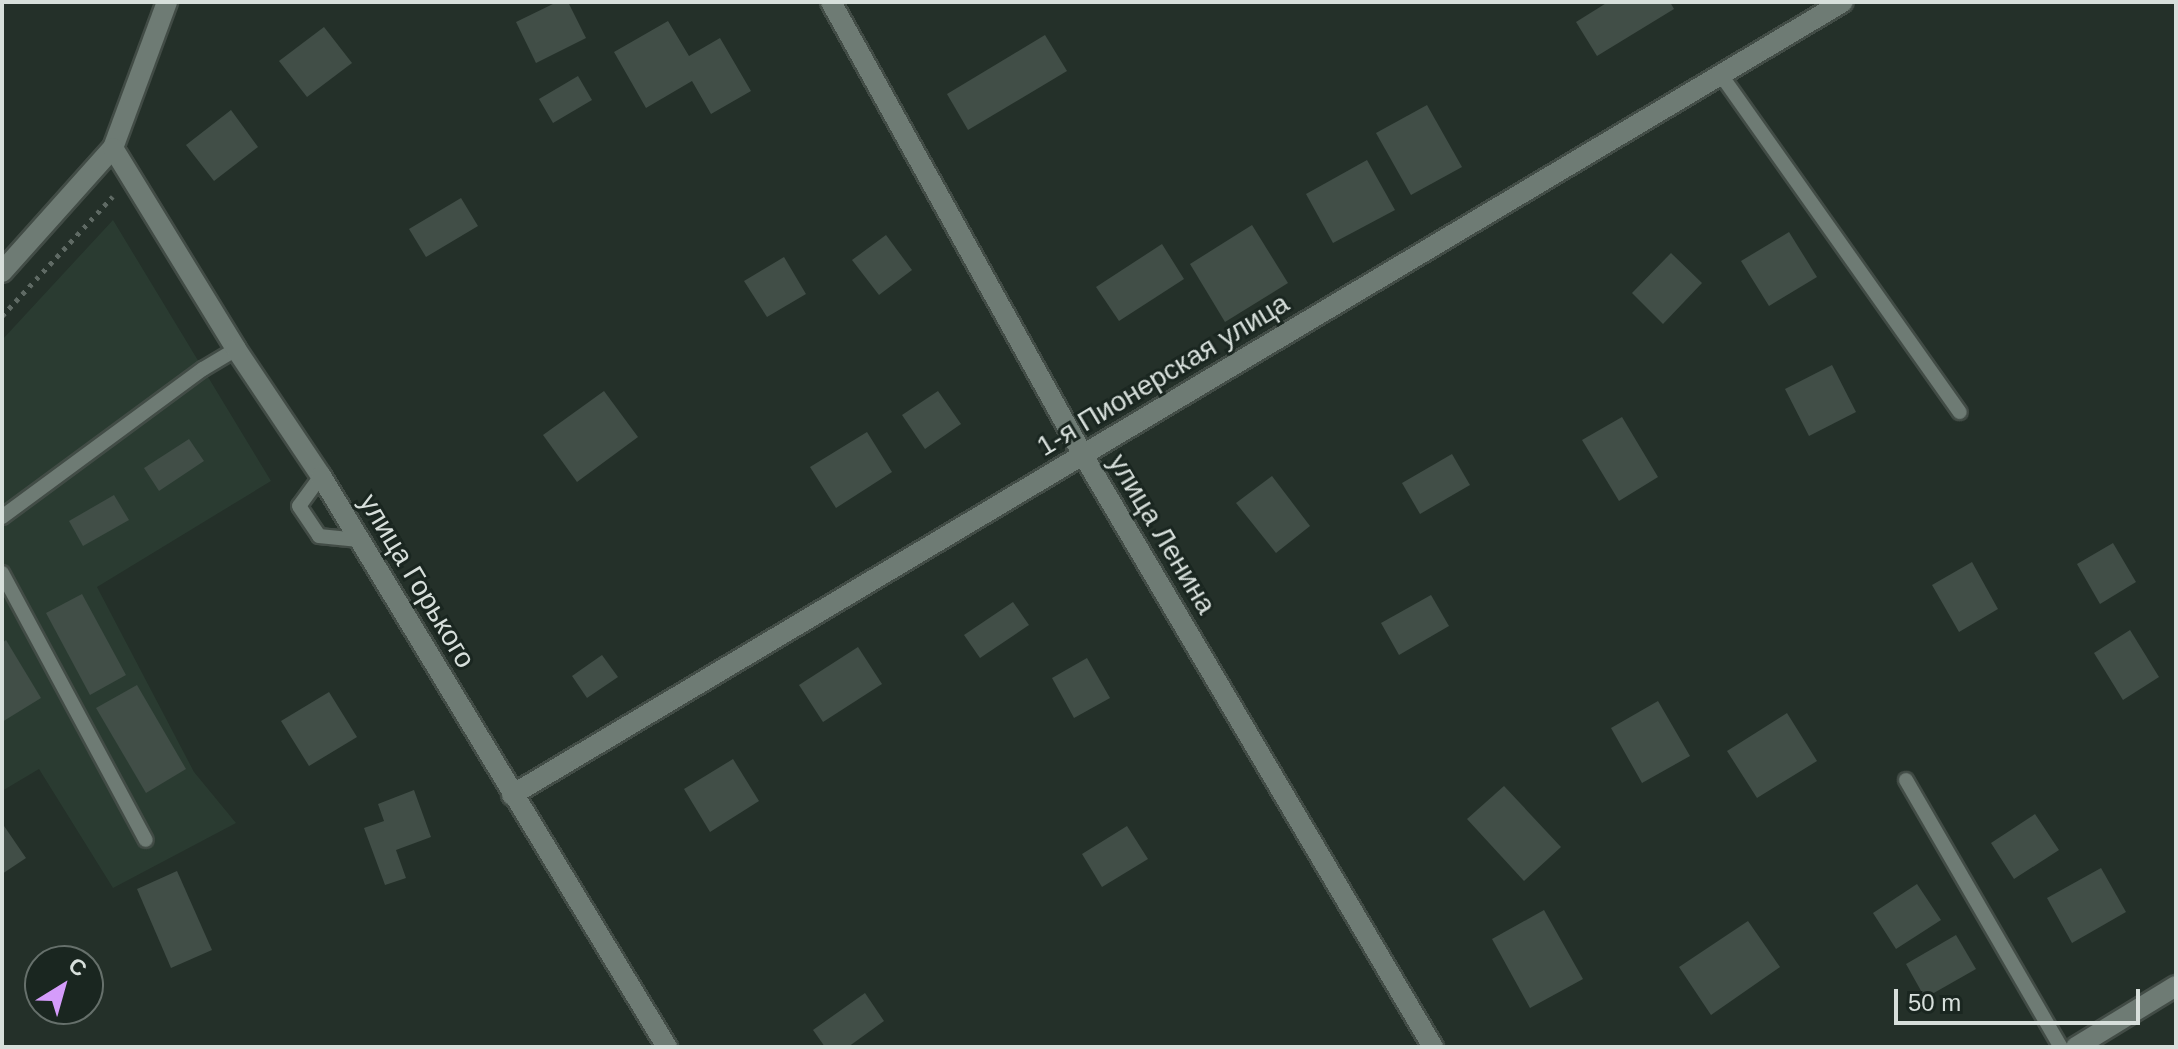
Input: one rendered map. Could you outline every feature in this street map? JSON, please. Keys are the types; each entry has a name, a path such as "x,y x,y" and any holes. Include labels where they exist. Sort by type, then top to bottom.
{"street":[{"path":"2,272 113,148 167,2"},
{"name":"улица Ленина","path":"831,2 1083,455 1433,1047"},
{"name":"1-я Пионерская улица","path":"512,795 1843,2"},
{"name":"улица Горького","path":"113,148 236,349 321,476 667,1047"},
{"path":"2088,1044 2176,986"}],"lane":[{"path":"1721,75 1960,412"},
{"path":"2,517 203,369 236,349"},
{"path":"321,476 299,506 319,536 359,540"},
{"path":"2,573 146,840"},
{"path":"1906,780 2061,1047"}],"path":[{"path":"2,316 117,192 125,205"}],"shaded area":[{"path":"113,220 271,481 97,587 194,772 236,823 113,888 39,769 2,791 2,340"}],"building":[{"path":"557,2 568,2 586,38 536,63 516,22"},
{"path":"1608,2 1670,2 1674,9 1597,56 1576,22"},
{"path":"668,21 689,56 720,38 751,91 711,114 692,81 646,108 614,52"},
{"path":"324,27 352,63 307,97 279,61"},
{"path":"1045,35 1067,71 968,130 947,94"},
{"path":"578,76 592,100 553,123 539,99"},
{"path":"1427,105 1462,167 1411,195 1376,133"},
{"path":"231,110 258,147 214,181 186,145"},
{"path":"1367,160 1395,210 1333,243 1306,194"},
{"path":"461,198 478,226 426,257 409,229"},
{"path":"1252,225 1288,283 1225,322 1190,264"},
{"path":"1789,232 1817,277 1769,306 1741,261"},
{"path":"886,235 912,270 879,295 852,260"},
{"path":"1162,244 1184,279 1119,321 1096,287"},
{"path":"1671,253 1702,283 1663,324 1632,293"},
{"path":"784,257 806,294 767,317 744,281"},
{"path":"1832,365 1856,412 1809,436 1785,389"},
{"path":"604,391 638,437 577,482 543,435"},
{"path":"938,391 961,424 925,449 902,415"},
{"path":"1622,417 1658,477 1619,501 1582,440"},
{"path":"867,432 892,472 836,508 810,467"},
{"path":"189,439 204,461 159,491 144,468"},
{"path":"1452,454 1470,485 1420,514 1402,483"},
{"path":"1272,476 1310,526 1276,553 1236,503"},
{"path":"114,495 129,520 83,546 69,521"},
{"path":"2113,543 2136,582 2100,604 2077,564"},
{"path":"1972,562 1998,609 1959,632 1932,585"},
{"path":"82,594 126,675 90,695 46,613"},
{"path":"1431,595 1449,626 1399,655 1381,623"},
{"path":"1013,602 1029,625 980,658 964,635"},
{"path":"2130,630 2159,677 2123,700 2094,653"},
{"path":"6,640 41,698 2,722 2,643"},
{"path":"858,647 882,684 823,722 799,685"},
{"path":"602,655 618,677 587,698 572,676"},
{"path":"1087,658 1110,698 1074,718 1052,678"},
{"path":"137,685 186,769 146,793 96,708"},
{"path":"329,692 357,737 309,766 281,721"},
{"path":"1658,701 1690,756 1642,783 1611,728"},
{"path":"1787,713 1817,761 1757,798 1727,751"},
{"path":"733,759 759,801 710,832 684,789"},
{"path":"1504,786 1561,847 1524,881 1467,819"},
{"path":"414,790 431,837 396,850 406,878 385,885 364,828 384,821 378,804"},
{"path":"2035,814 2059,850 2014,879 1991,843"},
{"path":"2,823 26,858 2,874"},
{"path":"1127,826 1148,859 1102,887 1082,854"},
{"path":"2101,868 2126,912 2072,943 2047,898"},
{"path":"177,871 212,950 171,968 137,889"},
{"path":"1917,884 1941,920 1896,949 1873,913"},
{"path":"1544,910 1583,979 1530,1008 1492,939"},
{"path":"1748,921 1780,967 1711,1015 1679,967"},
{"path":"1956,935 1976,969 1925,998 1906,964"},
{"path":"865,993 884,1021 848,1047 825,1047 813,1030"}]}
